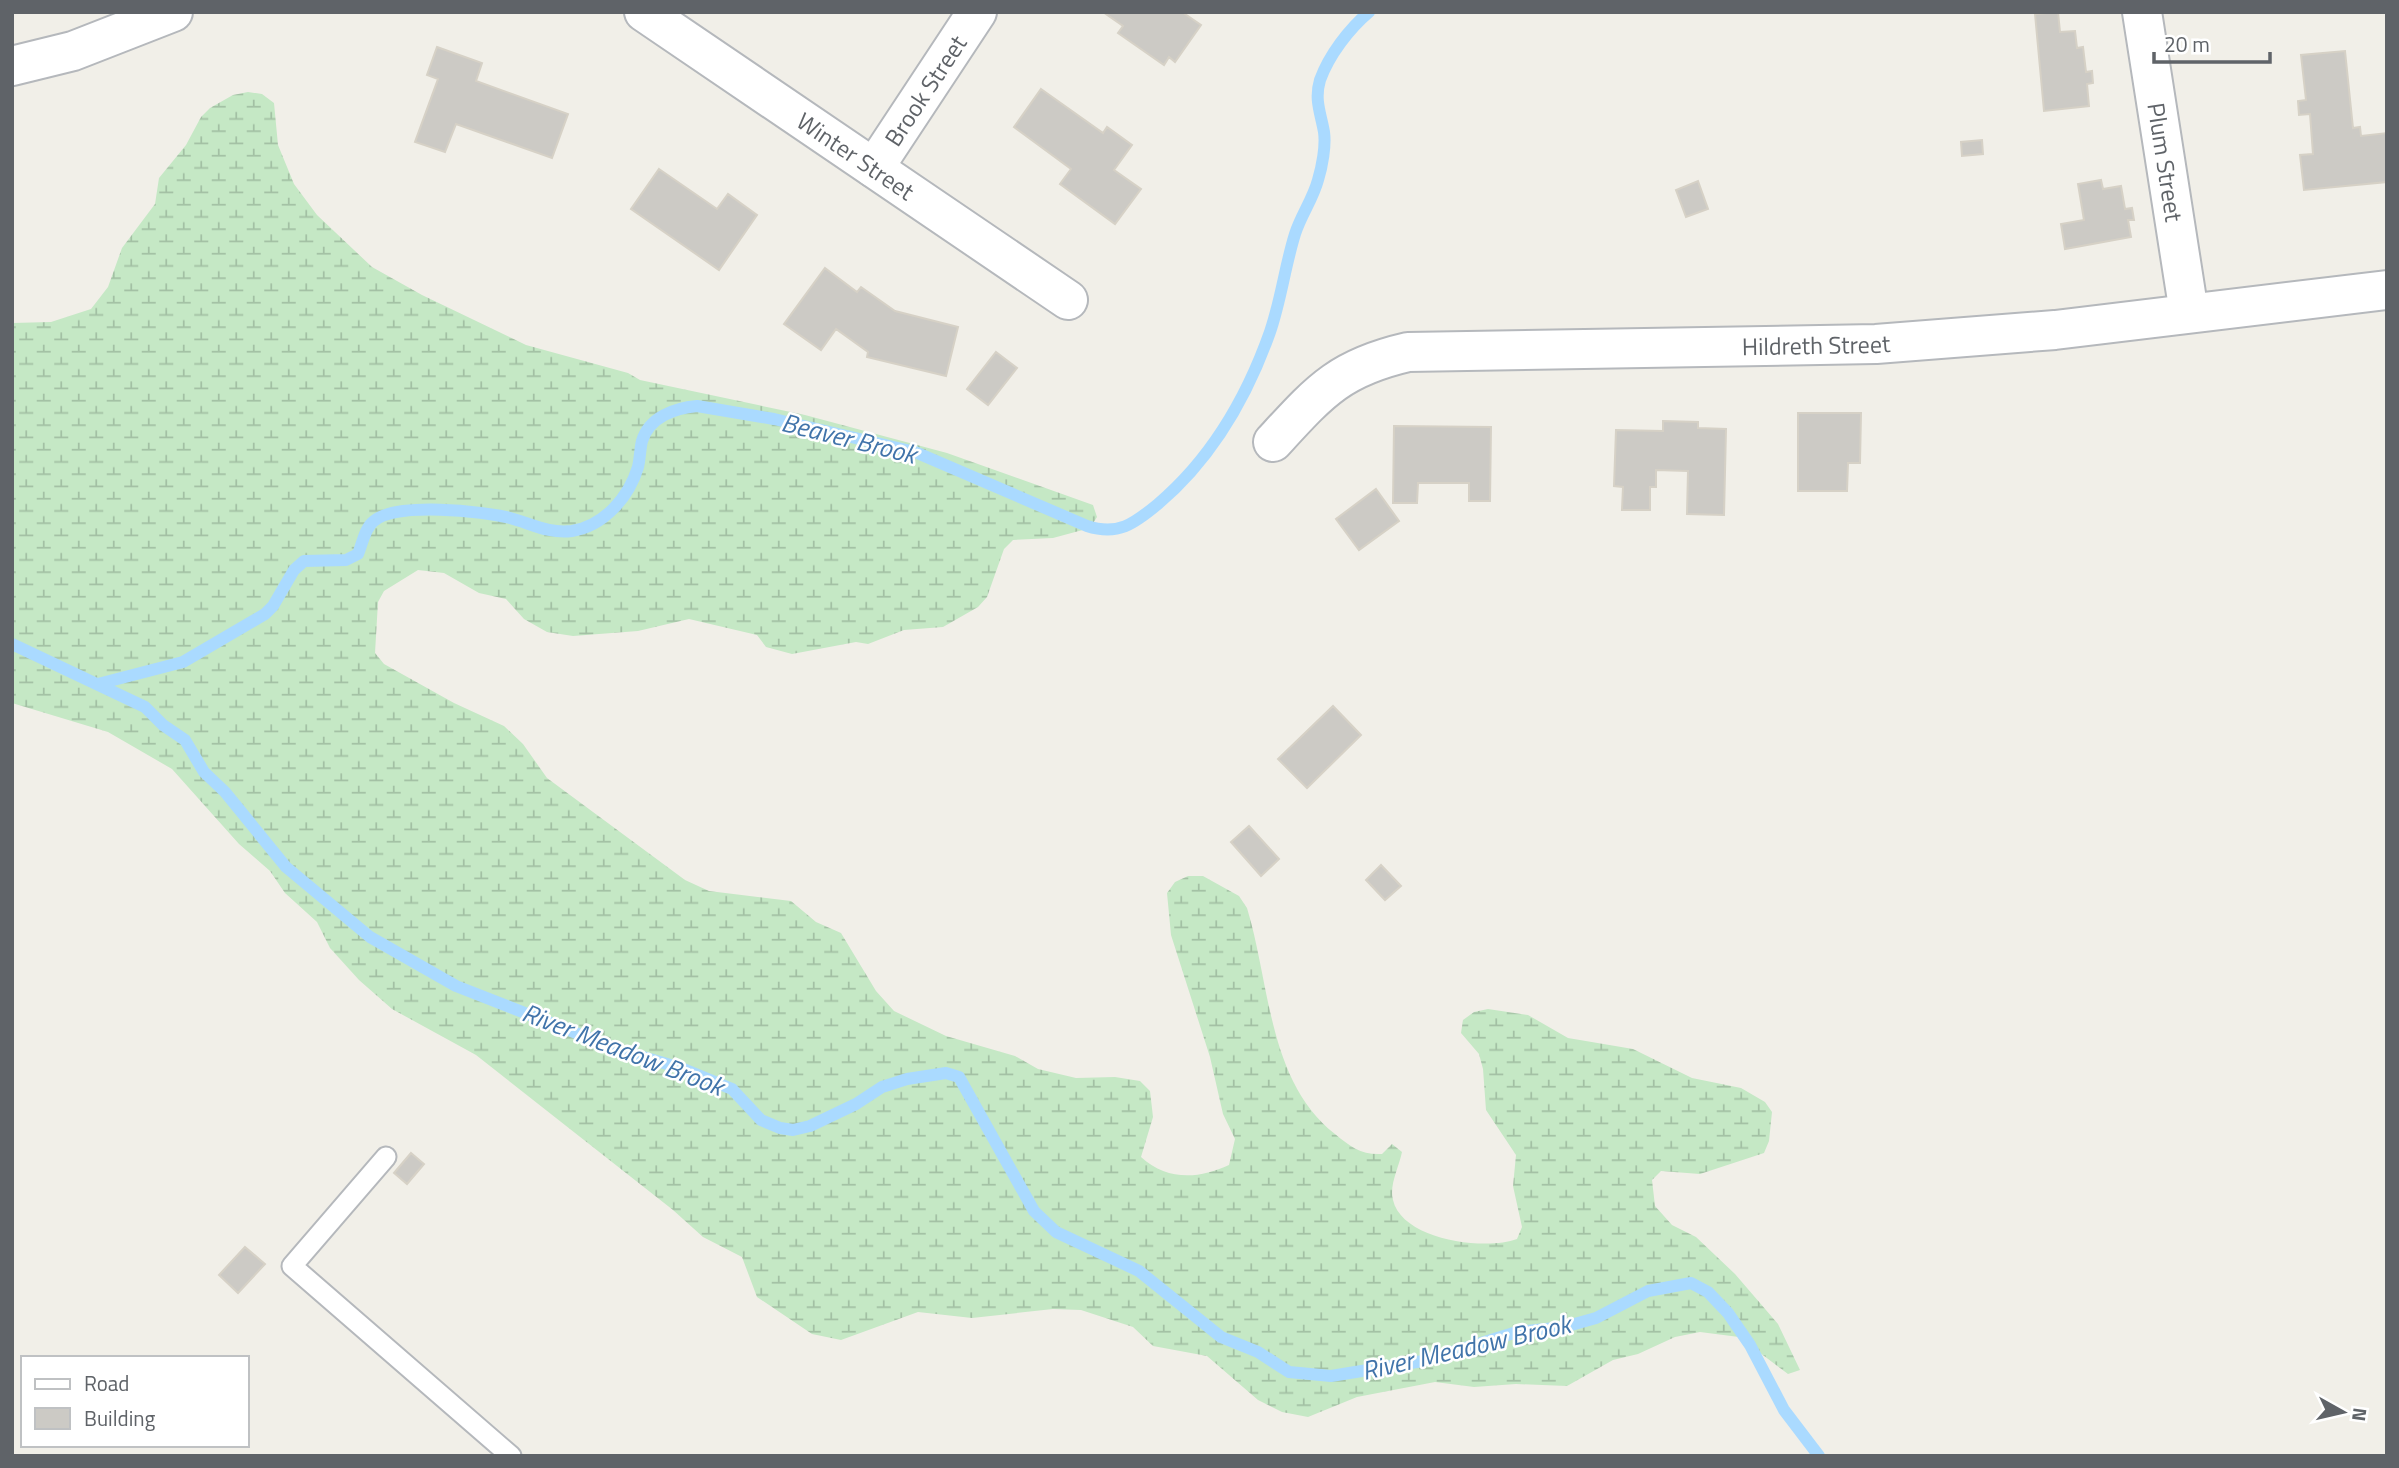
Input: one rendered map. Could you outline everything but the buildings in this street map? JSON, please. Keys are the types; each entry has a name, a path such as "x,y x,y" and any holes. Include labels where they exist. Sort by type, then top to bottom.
{"street":[{"path":"12,66 73,51 173,12"},
{"name":"Winter Street","path":"644,12 1068,300"},
{"name":"Brook Street","path":"874,168 978,12"},
{"name":"Plum Street","path":"2142,12 2189,313"},
{"name":"Hildreth Street","path":"1273,442 1329,383 1366,362 1408,352 1876,344 2055,330 2387,290"}],"lane":[{"path":"386,1157 292,1266 510,1456"}],"green space":[{"path":"248,92 262,94 274,103 278,145 294,184 317,215 372,267 422,295 526,345 628,373 640,380 805,415 947,453 1093,505 1097,517 1090,528 1053,538 1013,540 1004,549 987,597 978,607 943,627 904,630 868,644 856,642 792,654 766,647 757,635 689,619 638,631 573,636 547,632 524,619 506,599 479,593 444,573 418,570 384,591 378,602 375,653 384,664 454,703 504,726 523,744 547,778 685,880 709,891 791,901 816,922 841,933 876,991 894,1011 946,1036 1015,1056 1038,1069 1076,1078 1115,1077 1140,1081 1150,1091 1153,1117 1141,1157 1151,1165 1172,1174 1195,1175 1229,1165 1235,1139 1223,1114 1210,1057 1171,935 1167,893 1175,882 1188,876 1203,876 1239,896 1247,908 1255,937 1274,1030 1296,1087 1313,1112 1351,1146 1362,1152 1382,1154 1392,1144 1402,1152 1393,1182 1393,1200 1400,1214 1412,1225 1428,1233 1446,1239 1485,1244 1517,1239 1522,1227 1513,1186 1516,1155 1486,1110 1483,1069 1479,1054 1461,1033 1463,1020 1474,1012 1488,1009 1528,1015 1568,1038 1633,1049 1692,1078 1741,1088 1765,1102 1772,1112 1769,1141 1764,1153 1700,1174 1661,1171 1652,1180 1655,1206 1672,1225 1696,1237 1735,1274 1778,1324 1800,1370 1788,1374 1739,1337 1700,1332 1675,1337 1638,1354 1613,1360 1567,1386 1516,1384 1474,1387 1435,1382 1357,1397 1308,1417 1282,1412 1258,1400 1207,1356 1153,1346 1133,1327 1081,1310 1053,1309 972,1318 918,1312 841,1340 812,1334 757,1297 742,1257 703,1237 673,1210 476,1055 392,1009 359,980 330,948 317,922 285,893 270,871 239,844 172,769 108,732 12,703 12,323 51,322 91,309 108,287 122,248 155,204 159,178 186,145 201,117 210,108 233,95"}],"waterway":[{"name":"Beaver Brook","path":"98,684 183,662 265,614 273,606 294,570 304,561 346,560 358,554 368,527 385,515 420,510 461,511 497,515 564,532 595,523 614,508 628,489 638,467 642,441 650,426 664,415 689,407 697,406 774,419 915,452 1098,529 1117,529 1133,522 1158,504 1195,467 1225,426 1250,380 1274,320 1295,234 1321,169 1324,138 1318,100 1320,80 1340,43 1369,12"},
{"name":"River Meadow Brook","path":"12,644 145,707 163,725 185,740 204,772 225,792 286,867 370,937 456,986 622,1051 681,1068 732,1089 761,1120 780,1128 793,1130 810,1126 856,1104 882,1087 907,1079 946,1073 959,1077 1034,1211 1056,1232 1139,1271 1221,1337 1258,1352 1289,1372 1331,1376 1423,1361 1517,1332 1564,1327 1596,1318 1648,1291 1691,1283 1708,1292 1728,1313 1750,1345 1784,1410 1819,1456"}]}
